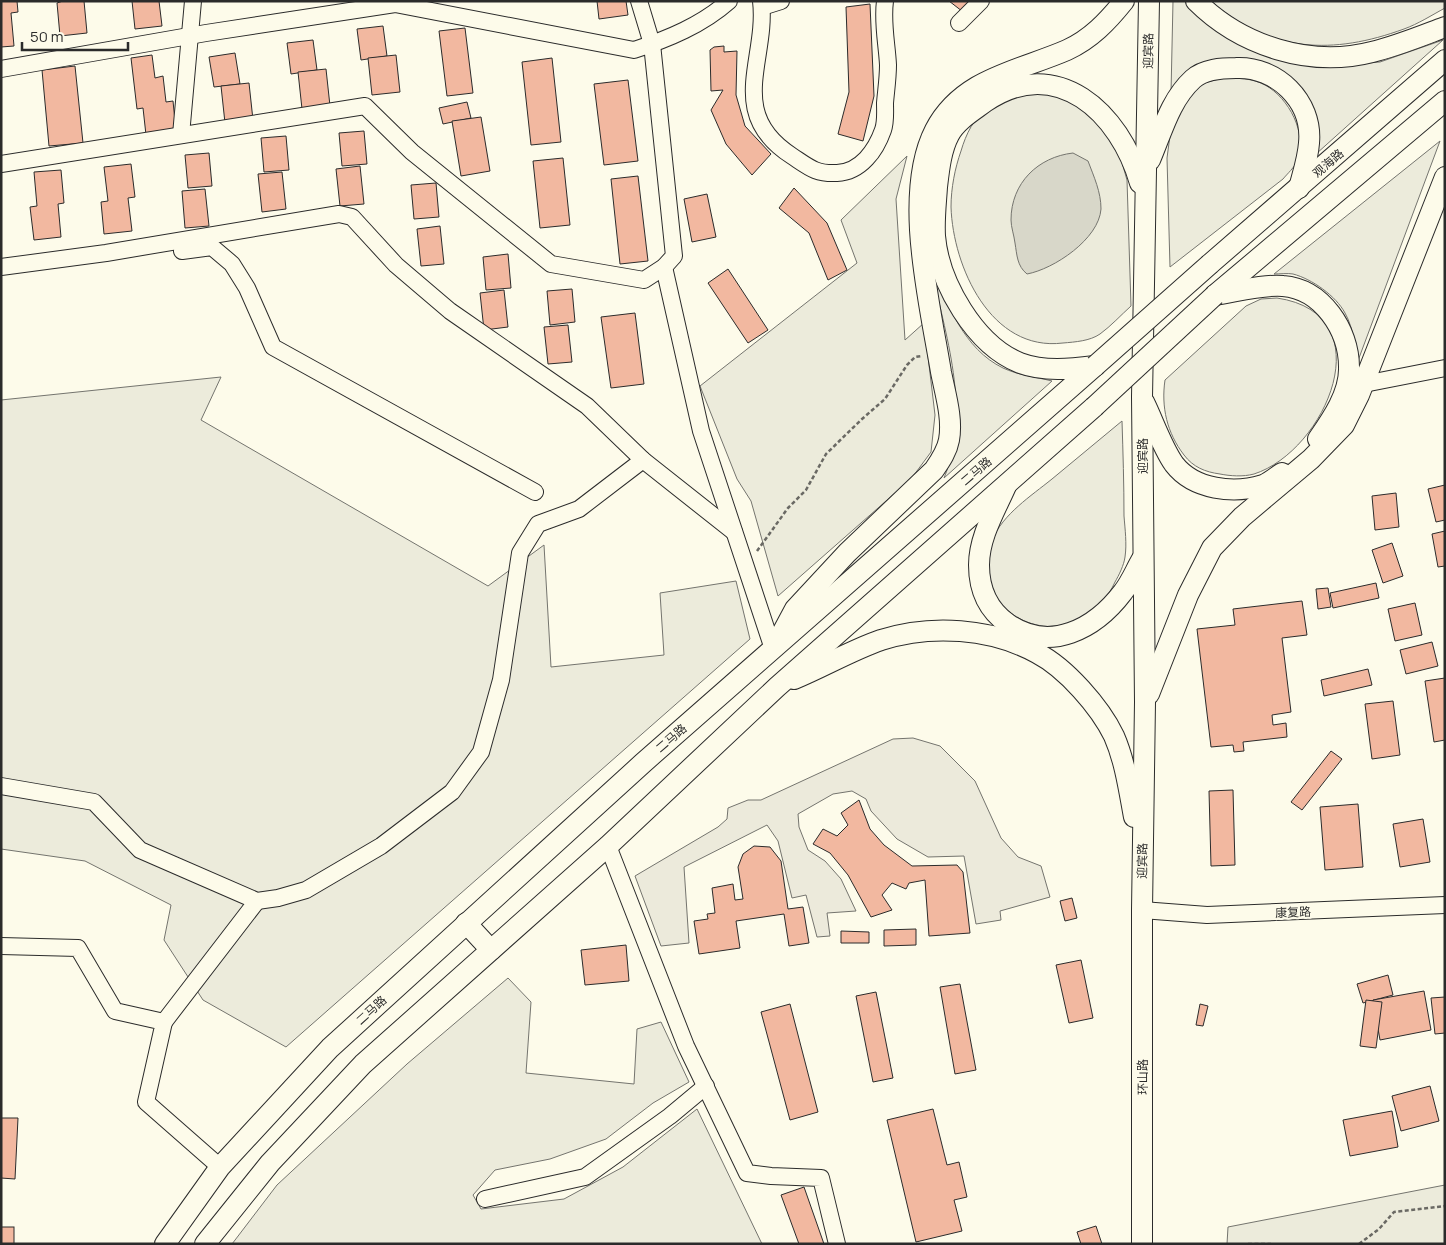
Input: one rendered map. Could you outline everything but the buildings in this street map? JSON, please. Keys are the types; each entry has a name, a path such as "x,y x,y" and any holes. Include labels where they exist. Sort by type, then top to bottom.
{"main road":[{"path":"773,649 795,609 847,553 934,470 944,456 949,439 949,423 922,251 920,210 923,167 935,130 962,96 986,81 1068,50 1101,29 1124,1"},
{"name":"迎宾路","path":"1142,910 1145,702 1142,397 1147,206 1145,170 1149,1"},
{"path":"1196,1 1214,19 1254,42 1288,52 1329,58 1371,52 1445,27"},
{"name":"观海路","path":"1210,264 1445,60"},
{"path":"1145,170 1176,98 1194,78 1209,70 1248,67 1269,73 1285,84 1296,97 1307,122 1309,142 1299,188"},
{"path":"1096,366 1052,369 1022,364 989,344 970,322 955,298 941,262 935,237 939,170 949,134 966,115 995,95 1027,85 1049,86 1077,94 1099,109 1119,133 1134,160 1147,206"},
{"path":"205,1244 270,1163 363,1064 608,846 777,687 1008,480 1094,407 1215,295 1445,101"},
{"path":"1145,702 1188,595 1212,548 1242,517 1311,459 1344,425 1364,384 1445,176"},
{"name":"二马路","path":"165,1244 220,1167 330,1048 643,763 1210,264"},
{"path":"1142,397 1175,465 1196,481 1217,488 1239,490 1264,484 1289,468 1314,444 1340,404 1350,367 1343,332 1317,299 1302,291 1283,285 1215,295"},
{"path":"1008,480 981,543 978,564 980,584 988,603 1001,619 1019,632 1038,637 1061,637 1085,627 1103,614 1124,592 1143,557"},
{"path":"777,687 881,640 929,632 961,631 988,635 1038,653 1060,670 1082,691 1096,708 1114,736 1127,776 1142,861"},
{"name":"环山路","path":"1142,910 1142,1244"},
{"path":"466,923 491,950"}],"street":[{"path":"181,135 193,1"},
{"path":"1,164 365,106 412,152 551,264 644,280 664,267 674,256 652,44 639,1"},
{"path":"1,69 190,36 395,4 634,50 710,18 729,1"},
{"path":"781,1 761,4 764,19 756,54 752,95 760,122 778,147 819,174 846,172 872,155 884,128 888,67 883,14 885,1"},
{"path":"959,23 981,1"},
{"path":"1,267 106,253 339,214 352,217 396,265 450,311 587,406 643,460 734,532"},
{"path":"1,276 212,247 232,264 242,280 274,348 535,492"},
{"path":"664,267 701,431 773,649"},
{"path":"1364,384 1445,368"},
{"path":"1,786 94,802 140,850 257,901 278,898 306,890 381,846 452,792 481,752 501,680 520,553 538,524 579,509 643,460"},
{"path":"608,846 686,1046 747,1173 821,1178 837,1244"},
{"path":"220,1167 146,1102 164,1022 257,901"},
{"name":"康复路","path":"1142,910 1207,916 1445,905"},
{"path":"1,946 78,948 115,1011 164,1022"},
{"path":"485,1199 585,1177 670,1116 706,1086"}],"path":[{"path":"756,553 788,508 806,490 826,454 886,399 907,365 915,357 938,353"},
{"path":"1359,1244 1379,1229 1394,1212 1445,1206"},
{"path":"1248,1244 1271,1244"}],"shaded area":[{"path":"1173,1 1192,1 1196,7 1340,65 1380,62 1443,40 1316,154 1317,134 1256,61 1238,58 1220,60 1171,93"},
{"path":"1211,1 1445,1 1445,8 1409,27 1378,37 1352,43 1327,45 1279,40 1256,31 1233,18"},
{"path":"1223,78 1255,81 1274,91 1289,108 1294,118 1300,140 1300,151 1293,168 1283,179 1170,267 1167,158 1171,128 1193,89 1207,82"},
{"path":"1040,93 1063,97 1082,108 1101,124 1119,152 1127,180 1131,306 1100,334 1077,342 1038,342 1015,334 996,320 981,301 968,279 959,255 953,230 951,207 954,178 963,145 971,126 984,111 1001,101"},
{"path":"1440,141 1356,366 1352,332 1345,313 1336,300 1323,289 1300,276 1274,274"},
{"path":"1073,153 1088,161 1093,173 1101,203 1098,220 1084,241 1073,251 1050,266 1027,274 1018,260 1011,225 1012,207 1016,194 1021,184 1038,166 1049,160"},
{"path":"907,156 896,199 905,340 924,323 935,415 931,452 911,479 778,596 751,501 737,479 700,386 857,263 841,220"},
{"path":"931,267 951,311 978,350 989,360 1003,368 1052,381 944,478 952,452 956,426 956,399 949,346"},
{"path":"1277,298 1310,309 1329,329 1336,355 1333,383 1321,412 1303,439 1280,460 1254,474 1241,476 1209,472 1191,463 1173,438 1165,410 1165,380 1246,306 1261,299"},
{"path":"221,377 201,420 488,586 544,545 551,667 664,655 660,593 736,581 750,639 286,1047 203,1000 164,940 171,905 85,861 1,849 1,400"},
{"path":"1122,421 1126,547 1120,573 1097,608 1074,622 1050,627 1026,622 1006,609 992,591 986,567 992,540 1003,522 1018,506"},
{"path":"913,738 940,746 975,781 1001,838 1018,857 1041,866 1050,897 1000,911 1001,920 976,924 964,856 928,857 897,839 871,811 866,799 852,791 833,794 798,814 799,827 808,850 825,861 841,879 856,911 827,913 830,936 817,937 806,895 792,898 778,841 767,825 684,867 689,943 661,946 635,876 718,827 727,819 728,808 748,800 761,800 893,739"},
{"path":"508,978 531,1002 526,1073 634,1084 637,1029 661,1022 689,1082 653,1103 606,1139 550,1159 495,1170 473,1195 481,1209 564,1199 623,1167 697,1109 762,1244 232,1244 277,1185 407,1064"},
{"path":"1445,1185 1445,1244 1227,1244 1228,1227"}]}
